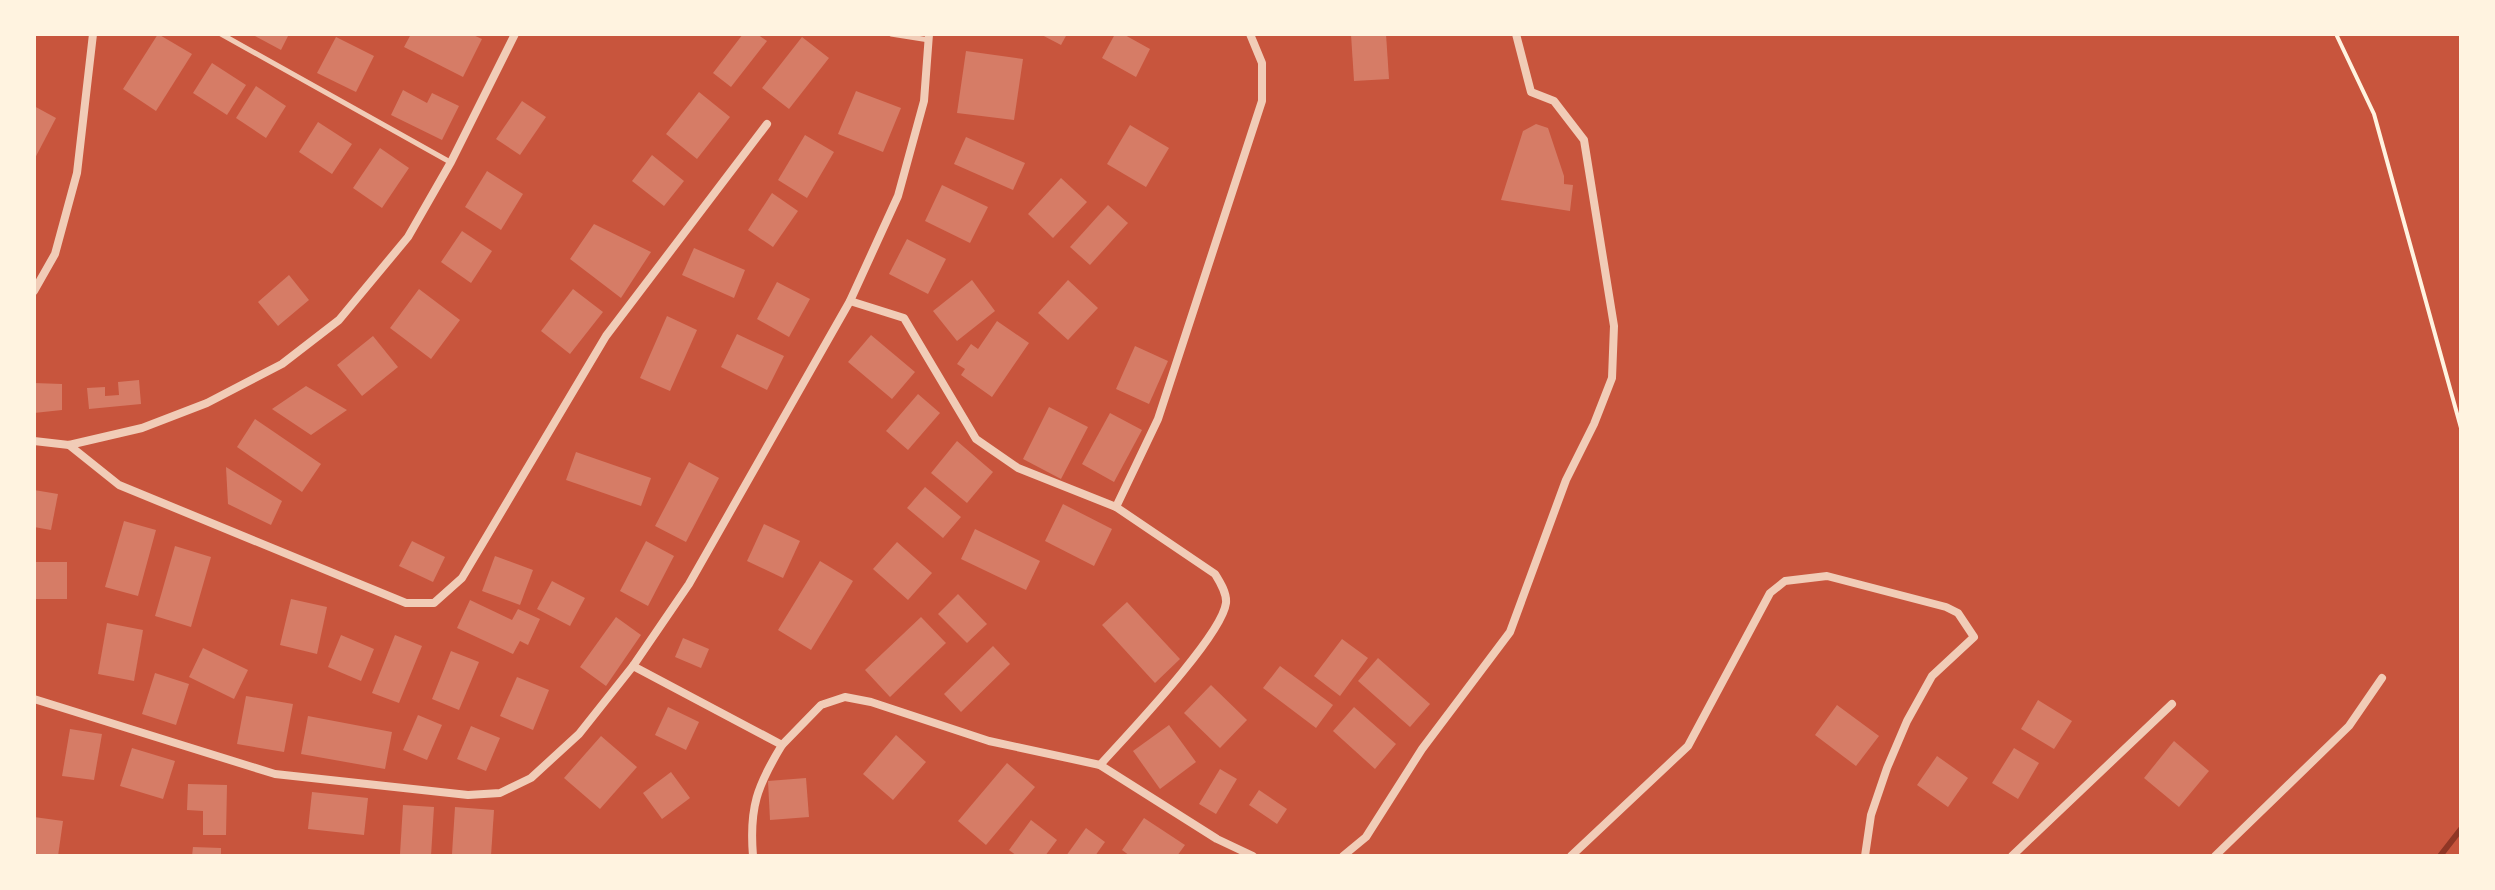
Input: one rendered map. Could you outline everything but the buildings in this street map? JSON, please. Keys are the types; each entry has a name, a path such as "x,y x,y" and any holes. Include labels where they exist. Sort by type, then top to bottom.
{"street":[{"path":"34,291 55,254 77,173 93,34"},
{"path":"34,441 69,445 142,428 207,403 282,364 339,320 408,237 451,162 515,34"},
{"path":"1116,507 1158,419 1262,101 1262,63 1250,34"},
{"path":"1343,856 1366,837 1422,749 1510,632 1566,480 1594,424 1612,378 1614,326 1584,140 1554,101 1531,92 1516,34"},
{"path":"34,699 275,774 468,795 500,793 531,778 579,734 633,666 689,584 850,301 898,196 924,101 929,37"},
{"path":"69,445 119,485 406,603 434,603 462,578 606,336 767,124"},
{"path":"850,301 904,318 976,439 1018,468 1116,507 1215,574 1224,589 1226,602 1220,620 1181,675 1100,765"},
{"path":"1571,856 1688,746 1770,593 1785,581 1827,576 1946,607 1958,613 1974,637 1932,676 1907,721 1871,815 1865,856"},
{"path":"633,666 782,745"},
{"path":"2215,856 2349,726 2382,678"},
{"path":"753,856 750,826 761,779 782,745 821,705 845,697 871,702 989,741 1100,765 1217,839 1253,856"},
{"path":"2012,856 2172,704"}],"lane":[{"path":"221,34 451,162"},
{"path":"891,34 929,37"}],"path":[{"path":"2336,34 2374,114 2461,428"}],"waterway":[{"path":"2440,856 2461,829"}]}
